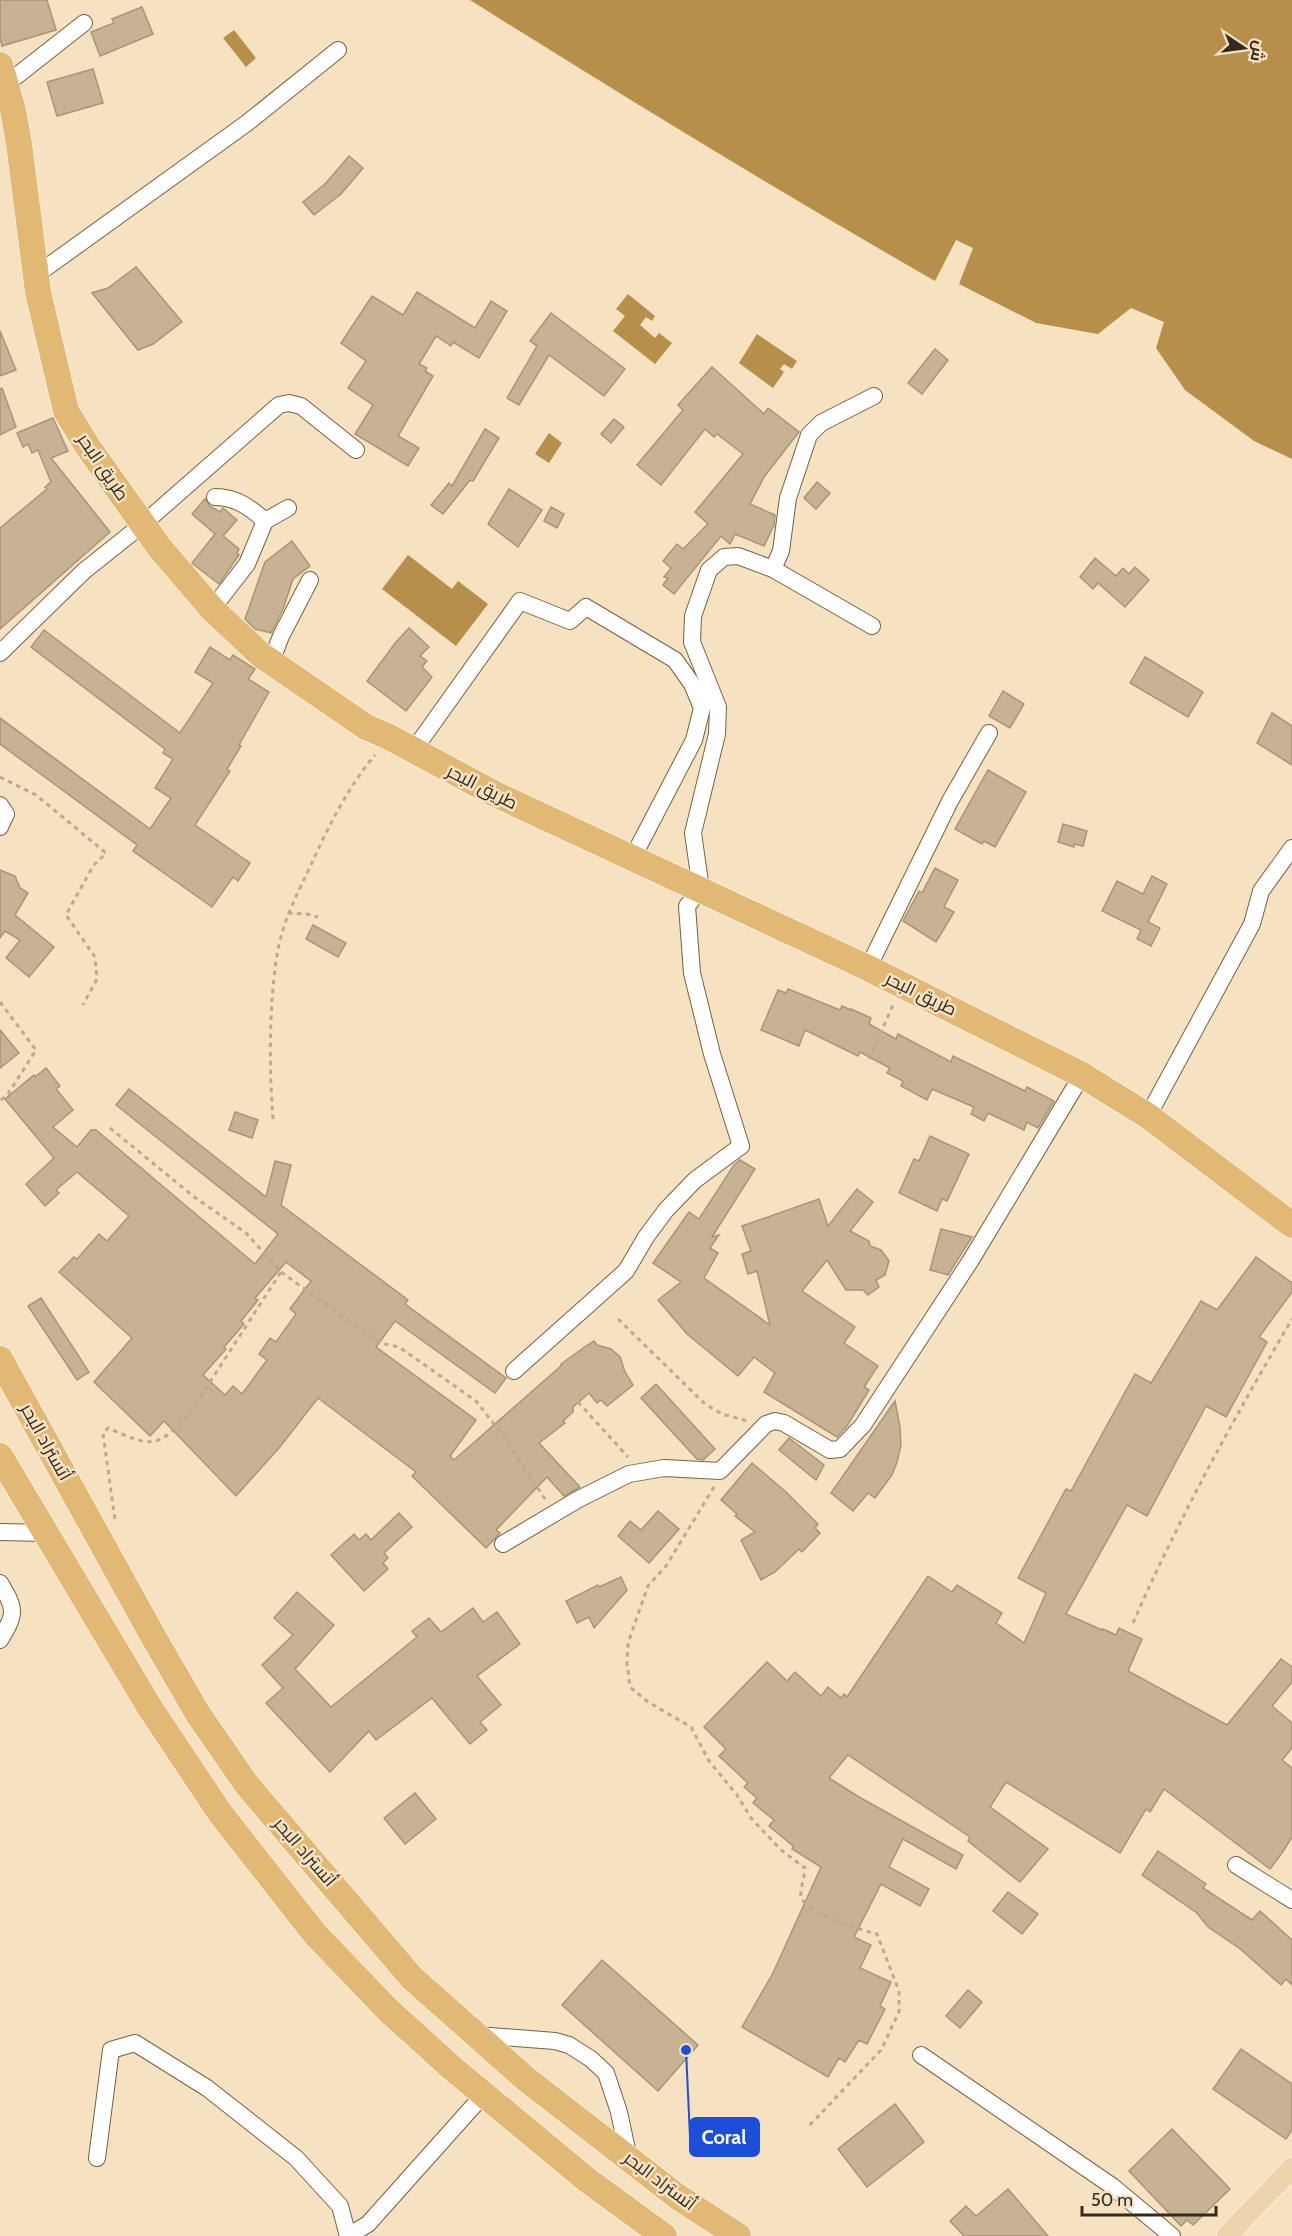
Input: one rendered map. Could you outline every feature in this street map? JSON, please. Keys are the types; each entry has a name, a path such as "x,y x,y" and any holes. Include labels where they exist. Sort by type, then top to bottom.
{"highway":[{"name":"طريق البحر","path":"2,80 19,144 38,292 66,411 88,447 142,524 212,609 261,655 366,727 495,794 868,968 1082,1075 1148,1116 1292,1225"},
{"name":"أتستراد البحر","path":"0,1359 198,1714 247,1785 412,1978 526,2079 678,2197 738,2236"},
{"path":"0,1456 150,1708 220,1813 308,1924 387,2010 452,2068 485,2093 587,2180 644,2236"},
{"path":"587,2180 664,2236"}],"main road":[{"path":"1227,2236 1292,2168"}],"street":[{"path":"2,80 84,23"},
{"path":"36,275 247,123 338,50"},
{"path":"773,569 781,551 788,498 809,435 821,423 874,396"},
{"path":"0,653 84,571 142,524 279,405 289,403 301,406 356,450"},
{"path":"215,497 226,497 250,508 265,521"},
{"path":"212,609 247,564 265,521 288,508"},
{"path":"514,1371 626,1271 646,1237 666,1210 695,1180 741,1146 712,1054 692,973 687,906 701,889 693,833 717,734 718,706 692,642 693,616 710,570 724,557 738,556 773,569 872,626"},
{"path":"272,662 281,636 310,580"},
{"path":"413,751 520,601 570,621 586,608 675,660 692,684 702,708 694,740 632,859"},
{"path":"868,968 950,801 990,733"},
{"path":"0,805 6,814 0,827"},
{"path":"1148,1116 1251,924 1261,891 1292,848"},
{"path":"503,1544 577,1500 629,1474 664,1468 720,1471 766,1425 775,1421 830,1450 840,1449 863,1425 971,1260 1082,1075"},
{"path":"0,1532 46,1533"},
{"path":"0,1583 12,1601 14,1611 0,1640"},
{"path":"1236,1865 1292,1900"},
{"path":"477,2036 555,2041 569,2045 591,2060 606,2073 619,2112 629,2159"},
{"path":"97,2158 111,2050 135,2043 207,2088 296,2158 340,2206 348,2236 368,2224 485,2093"},
{"path":"921,2055 1112,2186 1172,2236"},
{"path":"373,2236 376,2214"}],"path":[{"path":"273,1119 270,1085 273,1004 277,954 288,913 324,836 361,772 389,737"},
{"path":"0,777 36,795 106,853 93,866 66,915 95,957 97,979 83,1005"},
{"path":"288,913 318,917"},
{"path":"869,1059 895,1001 906,987"},
{"path":"0,1002 36,1050 8,1095 0,1101"},
{"path":"110,1128 193,1196 246,1233 281,1272 380,1343 399,1347 476,1401 504,1437 540,1491 548,1505 546,1518"},
{"path":"116,1526 103,1434 108,1428 141,1443 161,1440 173,1432 190,1413 281,1272"},
{"path":"618,1319 705,1404 722,1414 766,1425"},
{"path":"1133,1623 1161,1559 1230,1424 1292,1319"},
{"path":"578,1402 633,1463 646,1471"},
{"path":"720,1471 713,1491 680,1544 666,1566 648,1586 628,1642 627,1663 630,1687 648,1702 691,1727 709,1761 737,1795 751,1818 781,1850 805,1868 801,1896 805,1903 831,1920 877,1934 899,1991 899,2012 881,2050 808,2127"}],"shaded area":[{"path":"470,0 1292,0 1292,459 1254,441 1185,390 1156,348 1164,322 1131,308 1098,334 1036,323 959,284 973,248 956,240 935,281 701,143"},
{"path":"234,30 256,58 246,67 223,38"},
{"path":"628,294 655,316 652,321 646,317 640,325 655,338 659,333 672,343 655,364 613,331 625,316 616,309"},
{"path":"757,334 797,361 792,369 784,364 780,369 784,372 773,388 739,363"},
{"path":"549,433 562,443 549,463 535,454"},
{"path":"408,555 452,589 458,581 488,604 456,646 382,589"}],"building":[{"path":"0,0 47,0 56,30 2,46"},
{"path":"142,7 153,34 100,56 91,32 114,23 112,19"},
{"path":"93,69 103,103 57,116 47,82"},
{"path":"349,156 363,168 341,194 314,215 303,202 326,183"},
{"path":"136,267 182,322 153,344 138,350 92,293 108,288"},
{"path":"417,292 475,328 491,301 507,311 479,358 453,342 451,346 436,336 419,364 427,368 425,371 433,376 398,436 419,448 408,466 355,434 373,405 348,388 366,361 341,343 372,296 403,315"},
{"path":"551,313 625,369 604,396 549,355 519,405 507,398 537,346 530,341"},
{"path":"0,331 16,370 0,376"},
{"path":"935,349 948,360 922,394 908,383"},
{"path":"712,367 764,414 768,408 799,432 764,477 750,504 775,515 774,525 764,546 735,534 730,544 721,536 674,594 663,585 668,578 664,577 671,568 663,561 677,544 683,549 708,524 695,512 743,454 717,434 714,437 705,429 661,485 637,465 683,410 678,405"},
{"path":"2,388 16,427 0,435 0,389"},
{"path":"53,418 68,451 51,458 110,532 0,629 0,528 47,489 45,487 51,482 38,450 32,453 28,444 23,447 17,433"},
{"path":"614,419 624,427 611,443 601,434"},
{"path":"485,429 499,438 473,481 470,480 443,514 431,505 449,483 452,486"},
{"path":"817,482 830,493 816,509 804,498"},
{"path":"509,489 542,510 518,547 488,524"},
{"path":"205,499 210,506 220,512 223,508 237,520 223,536 239,549 237,553 239,555 219,584 192,563 215,534 192,514"},
{"path":"551,507 564,514 557,528 544,521"},
{"path":"292,541 310,566 293,579 283,609 271,633 255,629 245,619 265,562"},
{"path":"1095,558 1116,576 1123,568 1129,574 1135,567 1149,580 1125,607 1098,583 1093,589 1080,577"},
{"path":"409,628 429,647 420,656 427,661 422,667 432,677 406,711 367,681"},
{"path":"44,630 180,733 213,683 195,672 210,647 230,660 233,655 255,669 248,679 269,692 227,769 230,771 195,825 250,863 238,881 233,877 212,907 133,851 137,845 0,744 0,718 150,829 171,798 155,788 173,759 163,753 165,749 31,647"},
{"path":"1145,657 1203,692 1188,717 1130,683"},
{"path":"1003,691 1024,704 1010,728 989,716"},
{"path":"1272,713 1292,726 1292,765 1257,743"},
{"path":"988,770 1026,792 995,847 984,841 982,844 955,829"},
{"path":"1063,824 1087,831 1083,846 1074,844 1074,847 1058,842"},
{"path":"935,868 958,880 944,907 954,912 936,942 903,921 919,891 922,893"},
{"path":"0,870 15,876 20,888 28,893 15,915 54,947 29,977 6,958 20,940 5,931 0,938"},
{"path":"1152,876 1167,884 1148,922 1160,928 1151,946 1137,939 1141,930 1102,911 1117,881 1143,894"},
{"path":"313,925 346,943 338,957 306,939"},
{"path":"788,989 840,1010 842,1006 851,1009 871,1018 869,1024 896,1039 898,1034 951,1062 953,1056 1025,1091 1027,1087 1054,1101 1038,1128 1027,1122 1024,1130 988,1113 984,1121 971,1114 974,1107 932,1089 927,1100 901,1086 903,1081 887,1073 890,1068 860,1052 858,1056 805,1030 799,1046 761,1030 778,990 786,993"},
{"path":"0,1030 19,1053 0,1068"},
{"path":"46,1068 60,1086 56,1089 73,1110 53,1127 77,1147 91,1130 96,1130 255,1264 278,1234 116,1105 129,1089 266,1197 275,1161 291,1165 281,1205 408,1300 405,1304 506,1378 495,1393 395,1321 376,1347 476,1420 450,1456 454,1460 561,1364 586,1346 594,1341 597,1345 611,1349 620,1357 633,1385 607,1406 601,1400 597,1403 589,1393 573,1407 573,1412 563,1421 565,1423 539,1443 580,1487 564,1496 547,1477 496,1530 500,1533 486,1548 412,1476 416,1472 318,1398 279,1448 236,1496 164,1421 150,1436 94,1382 132,1338 59,1272 74,1257 77,1259 99,1234 107,1241 129,1216 77,1172 56,1190 59,1193 45,1206 26,1184 54,1158 5,1099 34,1075 35,1077","holes":["286,1262 311,1281 290,1309 296,1314 276,1342 270,1338 259,1354 267,1360 242,1394 233,1386 225,1395 203,1375 244,1324 241,1321 258,1300 255,1298"]},
{"path":"235,1112 258,1120 252,1138 229,1130"},
{"path":"930,1136 969,1154 947,1201 942,1199 937,1211 899,1193 914,1159 919,1161"},
{"path":"740,1160 755,1169 712,1237 719,1235 710,1248 718,1253 704,1278 770,1325 757,1271 748,1274 742,1254 751,1251 742,1226 819,1199 828,1226 857,1189 873,1202 850,1231 869,1241 870,1246 881,1250 889,1261 885,1275 876,1280 879,1287 868,1295 863,1290 846,1290 827,1260 802,1291 855,1327 844,1343 878,1366 864,1387 869,1390 847,1426 837,1437 764,1392 775,1373 754,1357 738,1376 687,1334 658,1300 681,1282 653,1263 689,1212 699,1219 734,1165"},
{"path":"941,1229 972,1237 948,1275 930,1270"},
{"path":"1256,1257 1292,1283 1292,1292 1259,1337 1267,1342 1226,1417 1206,1406 1147,1516 1127,1505 1066,1614 1116,1635 1119,1628 1142,1639 1128,1671 1227,1725 1281,1659 1292,1667 1292,1682 1272,1706 1292,1723 1292,1748 1282,1760 1292,1768 1292,1837 1282,1853 1270,1869 1164,1789 1150,1812 1146,1809 1120,1853 1006,1782 990,1807 1048,1849 1020,1882 968,1841 970,1837 848,1755 829,1778 963,1855 956,1869 903,1839 889,1867 929,1889 920,1906 881,1884 854,1937 871,1945 860,1968 891,1982 880,2006 885,2009 867,2044 859,2040 845,2062 839,2058 828,2077 742,2027 773,1973 821,1867 792,1849 793,1846 769,1826 774,1820 753,1803 757,1798 744,1787 748,1783 719,1756 726,1749 704,1727 767,1662 787,1681 795,1672 821,1696 828,1687 841,1698 844,1694 847,1697 928,1576 952,1592 957,1585 1002,1613 996,1623 1024,1643 1046,1593 1018,1578 1066,1489 1071,1491 1135,1374 1151,1383 1201,1301 1217,1310"},
{"path":"41,1298 89,1372 77,1380 28,1306"},
{"path":"656,1384 715,1449 703,1460 697,1459 641,1398"},
{"path":"895,1401 901,1445 897,1462 892,1475 875,1498 868,1493 853,1511 831,1493"},
{"path":"789,1438 824,1465 816,1480 779,1450"},
{"path":"752,1463 818,1524 815,1528 820,1533 802,1552 799,1549 775,1572 761,1580 741,1540 755,1532 735,1516 737,1514 721,1500"},
{"path":"658,1511 679,1529 649,1563 618,1536 630,1521 641,1530"},
{"path":"399,1513 412,1527 384,1553 388,1558 383,1563 388,1569 364,1591 331,1555 354,1534 359,1540 366,1534 371,1540"},
{"path":"621,1577 627,1590 594,1628 589,1617 577,1623 566,1601 598,1585 599,1587"},
{"path":"297,1592 334,1625 295,1669 331,1707 417,1637 412,1631 429,1618 441,1632 473,1608 483,1622 497,1612 520,1644 477,1676 501,1705 480,1722 487,1730 470,1744 432,1698 376,1740 369,1731 330,1772 266,1703 283,1688 262,1665 293,1635 274,1618"},
{"path":"415,1793 436,1819 405,1844 384,1818"},
{"path":"1158,1851 1206,1884 1203,1888 1252,1920 1260,1911 1292,1940 1292,1985 1286,1979 1281,1985 1239,1948 1208,1927 1197,1913 1142,1875"},
{"path":"1008,1892 1038,1914 1022,1934 993,1911"},
{"path":"602,1960 698,2045 658,2091 562,2005"},
{"path":"968,1990 982,2002 960,2028 946,2016"},
{"path":"1241,2049 1292,2084 1292,2130 1286,2139 1213,2089"},
{"path":"895,2104 924,2142 867,2187 838,2149"},
{"path":"1172,2129 1230,2189 1193,2225 1187,2220 1181,2226 1129,2171"},
{"path":"1008,2189 1048,2236 964,2236 950,2221 966,2206 976,2216"}],"place":[{"name":"Coral","path":"686,2050"}]}
